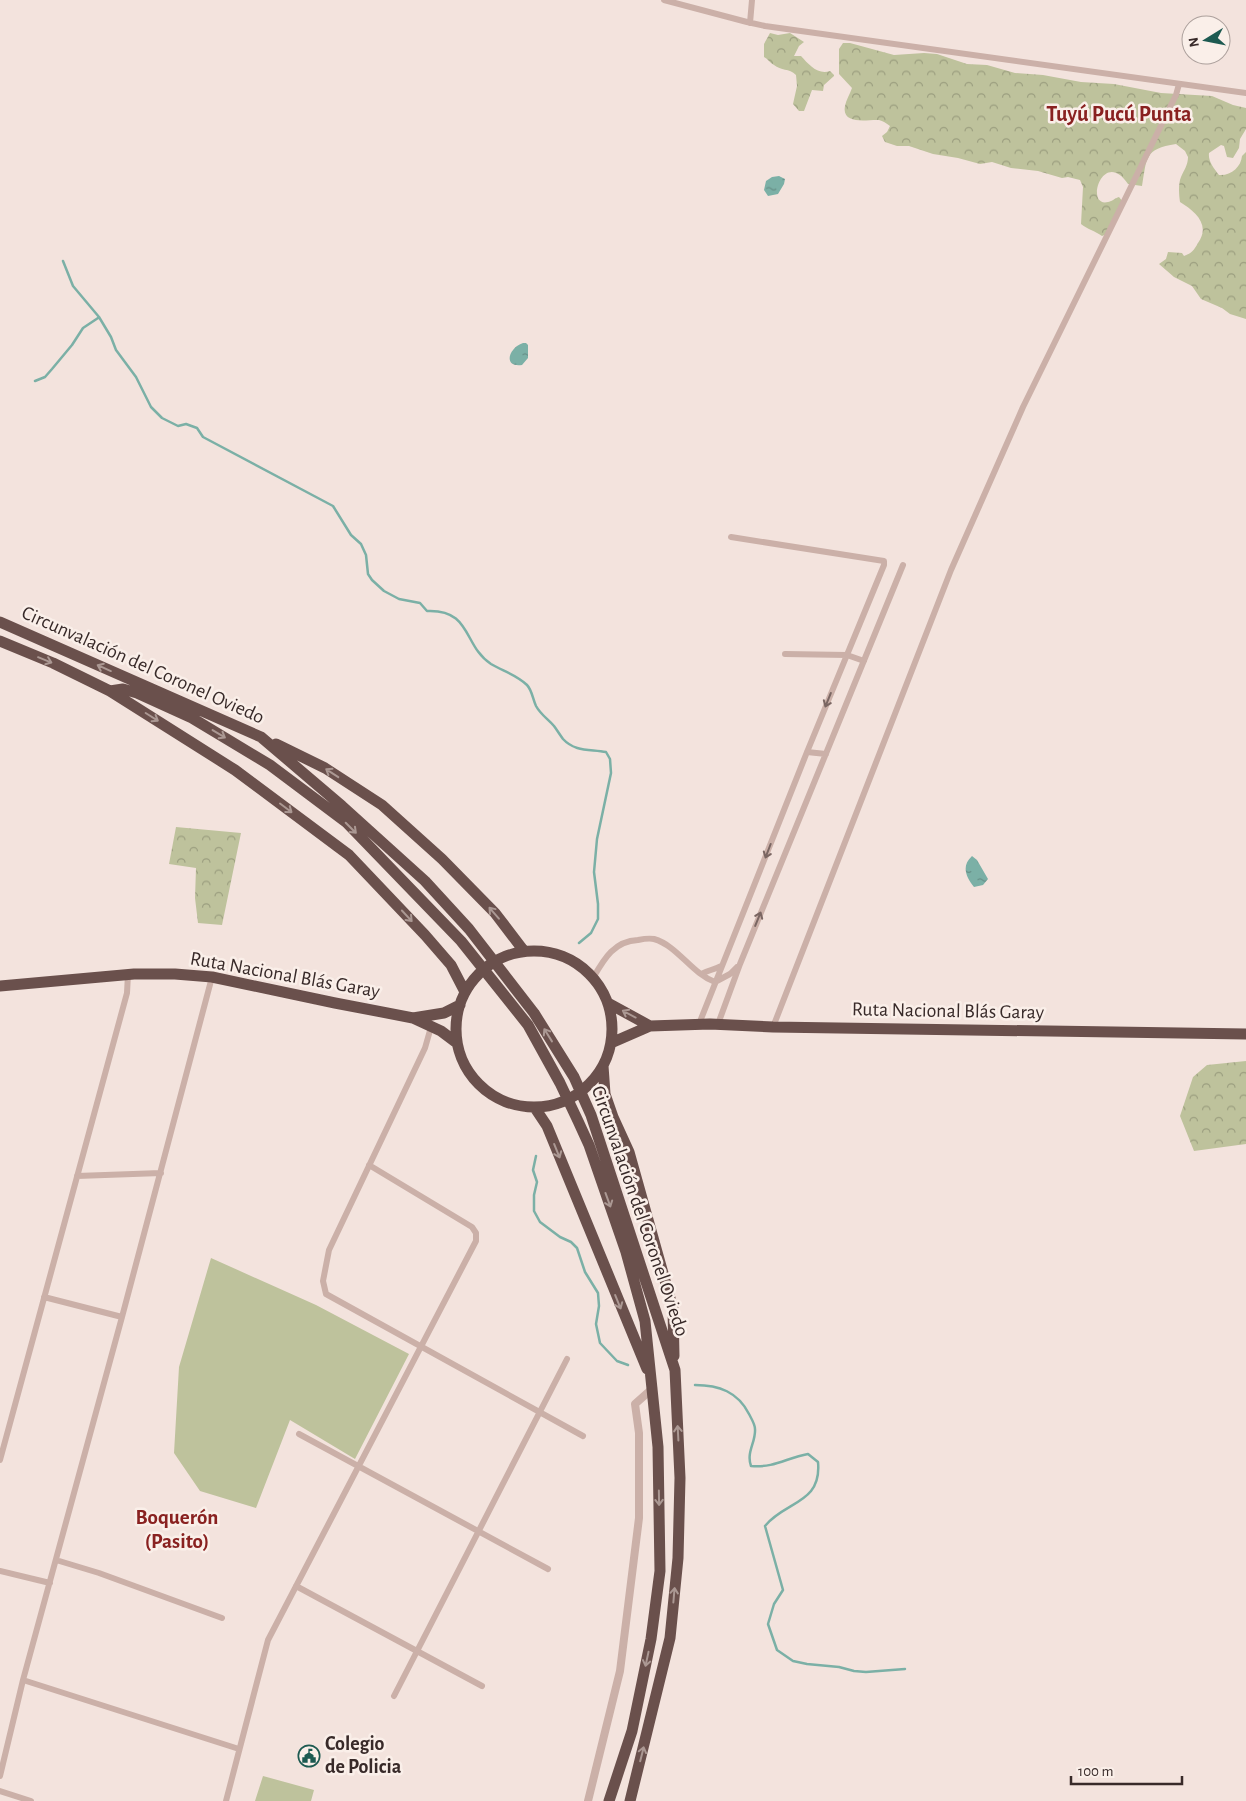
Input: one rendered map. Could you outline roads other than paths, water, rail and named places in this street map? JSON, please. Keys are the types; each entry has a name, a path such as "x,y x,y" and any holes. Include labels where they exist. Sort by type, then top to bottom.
{"highway":[{"name":"Circunvalación del Coronel Oviedo","path":"0,622 261,737 342,806 425,881 469,929 497,964 534,1013 574,1076 591,1115 675,1370 680,1478 678,1558 670,1638 630,1801"},
{"name":"Circunvalación del Coronel Oviedo","path":"0,641 54,663 110,691 123,689 137,693 192,718 270,765 346,822 461,941 528,1025 560,1083 589,1145 626,1252 645,1321 658,1447 660,1571 651,1639 632,1730 609,1801"},
{"path":"110,691 235,770 349,855 425,935 450,965 465,992"},
{"path":"261,737 325,768 382,805 462,879 495,913 524,951"},
{"path":"524,951 554,953 582,967 602,990 608,1004 612,1023 611,1043 603,1066 595,1078 574,1097 555,1105 535,1108 507,1103 484,1090 466,1069 457,1043 456,1024 460,1005 465,992 473,980 496,960 524,951"},
{"name":"Ruta Nacional Blás Garay","path":"0,986 128,974 175,974 212,977 413,1018 441,1031 457,1043"},
{"name":"Ruta Nacional Blás Garay","path":"608,1004 650,1026"},
{"name":"Ruta Nacional Blás Garay","path":"413,1018 444,1013 460,1005"},
{"name":"Ruta Nacional Blás Garay","path":"611,1043 650,1026 699,1024 773,1027 1246,1034"},
{"path":"603,1066 605,1094 629,1152 673,1309 675,1370"},
{"path":"535,1108 546,1126 652,1384"}],"street":[{"path":"664,0 750,23 1246,93"},
{"path":"750,23 752,0"},
{"path":"773,1027 951,570 1023,407 1176,95 1179,84"},
{"path":"699,1024 884,561 731,537"},
{"path":"718,1024 740,964 903,565"},
{"path":"785,654 847,655 864,661"},
{"path":"807,752 826,754"},
{"path":"593,978 605,956 627,940 653,938 669,948 701,974 715,982"},
{"path":"715,982 730,974 740,964"},
{"path":"701,974 709,969 721,966"},
{"path":"0,1460 127,993 128,974"},
{"path":"0,1776 23,1680 212,977"},
{"path":"431,1027 425,1048 329,1250 322,1282 326,1294 583,1436"},
{"path":"226,1801 268,1640 476,1241 476,1233 472,1227 369,1166"},
{"path":"77,1176 160,1173"},
{"path":"44,1297 122,1317"},
{"path":"394,1696 567,1359"},
{"path":"588,1801 620,1671 638,1527 639,1433 635,1404 652,1384"},
{"path":"299,1434 548,1569"},
{"path":"56,1560 99,1573 222,1618"},
{"path":"0,1570 50,1583"},
{"path":"296,1586 482,1686"},
{"path":"23,1680 239,1749"},
{"path":"0,1791 31,1801"}],"water":[{"path":"779,176 785,179 784,184 778,194 768,196 764,190 766,181 772,177"},
{"path":"523,343 528,345 528,358 522,365 512,364 510,361 511,353"},
{"path":"972,856 977,860 988,879 983,885 974,887 966,871 967,864"}],"waterway":[{"path":"63,261 73,286 99,317 111,337 116,350 136,377 151,407 162,418 178,426 186,424 197,428 203,437 333,506 351,535 361,544 366,555 368,574 384,591 399,599 420,603 427,611 442,612 452,616 460,622 482,656 491,664 527,685 538,709 563,739 578,748 606,752 610,759 611,773 597,839 594,872 598,919 591,933 579,943"},
{"path":"35,381 45,377 72,345 83,328 98,318"},
{"path":"536,1156 533,1170 537,1182 534,1195 534,1211 540,1222 577,1248 585,1272 598,1293 599,1306 596,1324 600,1343 617,1361 628,1365"},
{"path":"695,1385 720,1388 733,1395 745,1406 755,1427 750,1452 751,1466 767,1466 808,1454 818,1462 818,1476 808,1494 782,1511 765,1526 783,1590 774,1604 768,1624 777,1650 793,1661 839,1667 854,1671 905,1669"}],"place":[{"name":"Colegio de Policia","path":"309,1756"}],"district":[{"name":"Tuyú Pucú Punta","path":"1119,114"},
{"name":"Boquerón (Pasito)","path":"177,1529"}]}
